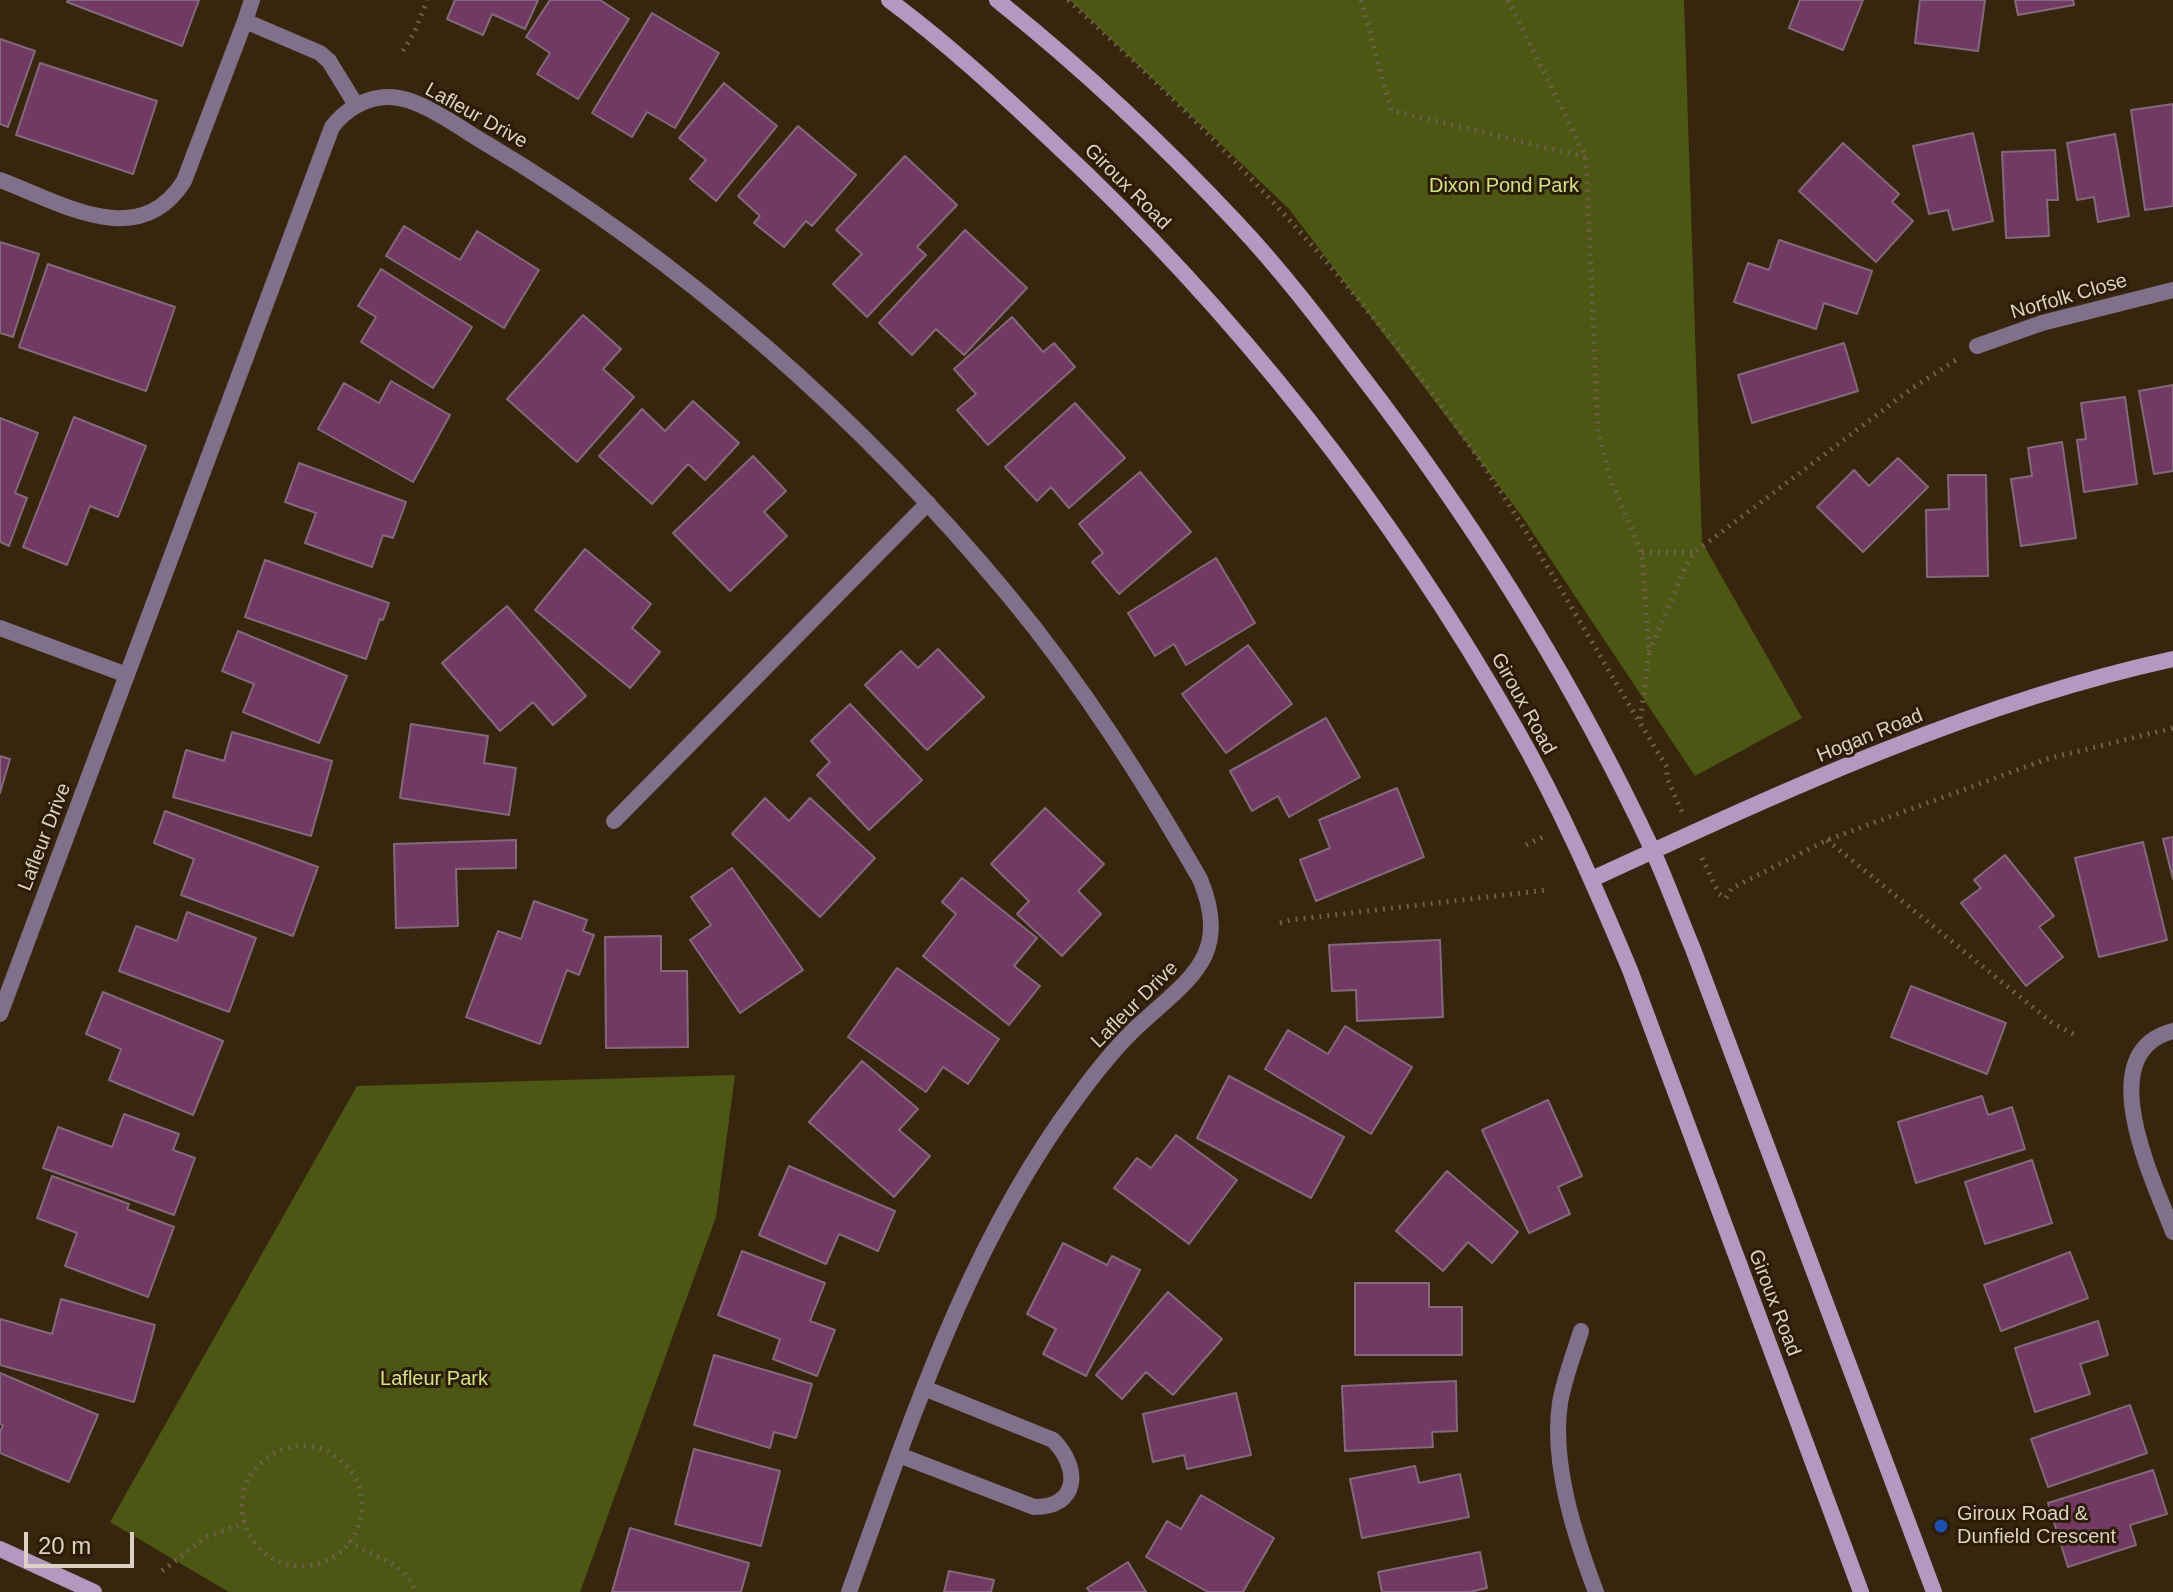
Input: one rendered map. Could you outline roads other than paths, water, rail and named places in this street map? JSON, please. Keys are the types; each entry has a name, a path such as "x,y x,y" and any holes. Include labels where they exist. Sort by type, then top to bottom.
{"main road":[{"name":"Giroux Road","path":"889,0 1003,95 1104,189 1210,300 1305,414 1388,524 1467,646 1518,732 1592,879 1630,970 1861,1592"},
{"path":"997,0 1055,47 1238,223 1323,326 1463,514 1512,590 1584,715 1653,851 1693,949 1934,1592"},
{"name":"Hogan Road","path":"1592,879 1881,752 1995,709 2173,659"},
{"path":"0,1549 94,1592"}],"street":[{"path":"0,180 114,220 132,219 164,205 184,181 252,0"},
{"path":"245,21 320,53 329,61 356,105"},
{"name":"Lafleur Drive","path":"0,1014 332,127 341,116 368,100 388,97 413,102 569,195 686,282 845,417 928,503 1009,596 1102,720 1207,895 1210,924 1207,950 1200,967 1185,985 1138,1026 1094,1075 1057,1124 1021,1180 967,1283 924,1388 849,1592"},
{"name":"Norfolk Close","path":"1977,346 2042,323 2173,290"},
{"path":"614,821 928,503"},
{"path":"0,628 127,675"},
{"path":"2173,1031 2151,1042 2139,1058 2130,1090 2135,1131 2173,1232"},
{"path":"1581,1331 1560,1402 1559,1428 1573,1523 1596,1592"},
{"path":"899,1455 1034,1507 1057,1503 1072,1484 1071,1464 1053,1440 924,1388"}],"place":[{"name":"Giroux Road & Dunfield Crescent","path":"1941,1526"}],"park label":[{"name":"Dixon Pond Park","path":"1504,186"},
{"name":"Lafleur Park","path":"434,1379"}]}
